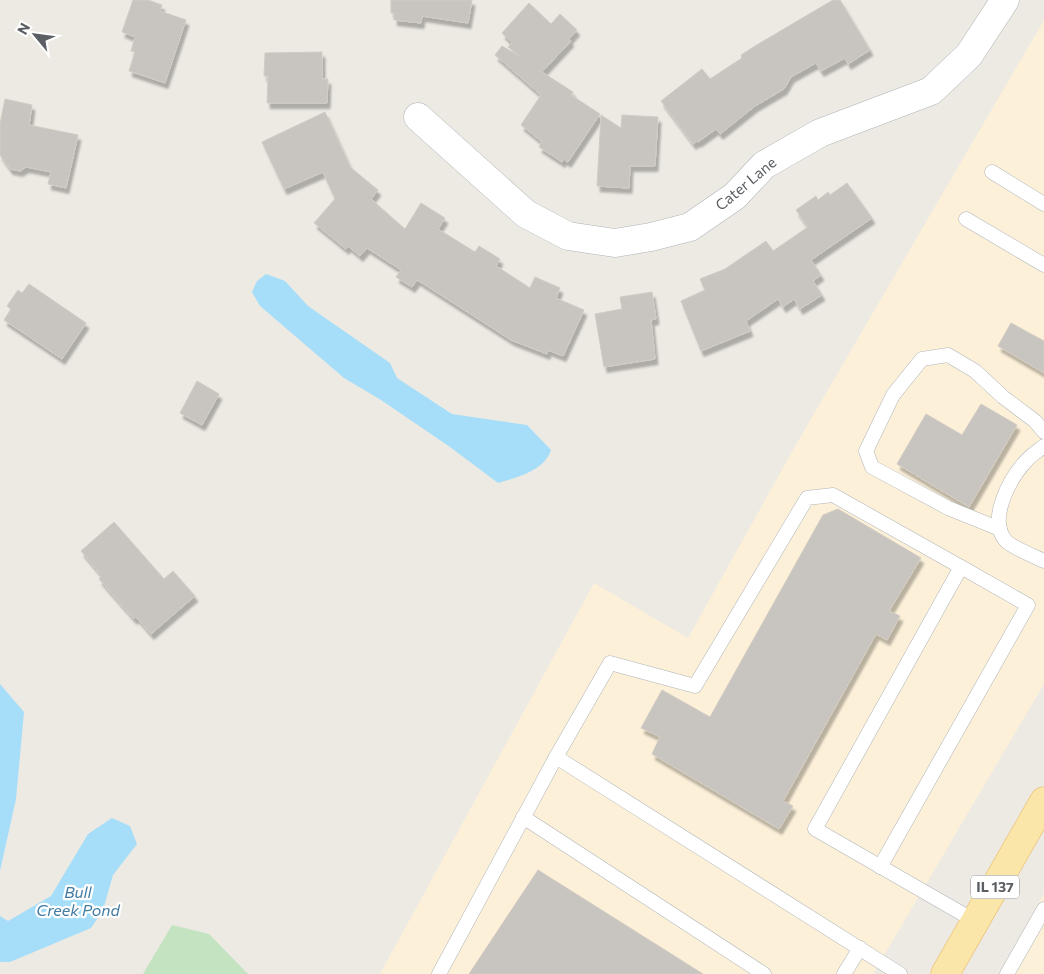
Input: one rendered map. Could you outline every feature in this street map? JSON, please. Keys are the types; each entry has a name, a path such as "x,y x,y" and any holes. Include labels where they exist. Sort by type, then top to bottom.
{"main road":[{"name":"IL 137","path":"945,974 975,921 1037,828 1044,801"}],"street":[{"name":"Cater Lane","path":"418,116 526,214 568,236 615,243 652,237 690,228 735,196 764,165 820,133 931,91 969,55 1005,0"}],"lane":[{"path":"992,172 1044,204"},
{"path":"966,219 1044,265"},
{"path":"1000,529 948,508 872,467 866,451 893,395 922,359 948,355 975,371 1035,421 1044,432"},
{"path":"1044,446 1026,461 1010,482 998,517 1000,529 1006,542 1044,561"},
{"path":"439,974 556,757 610,663 695,686 807,498 833,495 1028,605 880,867"},
{"path":"961,567 815,829 975,921"},
{"path":"556,757 900,974"},
{"path":"524,817 764,974"},
{"path":"1007,974 1044,909"},
{"path":"844,974 860,948"}],"shaded area":[{"path":"1044,20 1044,684 873,974 380,974 594,583 688,638 797,443"},
{"path":"1044,893 1044,974 999,974"}],"green space":[{"path":"172,925 209,934 248,974 143,974"}],"water":[{"path":"266,274 285,281 308,306 390,363 397,378 452,414 527,425 551,450 548,457 543,463 529,472 498,483 450,447 381,400 344,378 260,306 252,292 257,281"},
{"name":"Bull Creek Pond","path":"0,684 24,712 16,799 0,871"},
{"name":"Bull Creek Pond","path":"112,818 130,826 137,844 113,875 103,910 91,928 10,962 0,962 0,916 8,921 51,896 88,834"}],"building":[{"path":"133,0 148,0 162,5 160,11 186,20 165,83 129,71 135,52 131,51 135,37 122,32"},
{"path":"391,0 472,0 468,23 422,16 421,23 394,20 395,13 391,13"},
{"path":"833,0 840,0 870,50 848,64 845,58 821,71 816,63 791,77 784,89 755,106 720,134 716,129 693,144 661,101 702,69 710,79 742,58 741,55 755,46"},
{"path":"529,3 551,24 560,14 577,30 569,39 571,41 542,72 573,92 571,95 600,114 568,162 564,159 562,162 539,147 542,142 521,125 541,95 495,55 502,46 521,57 508,47 512,43 502,33"},
{"path":"322,52 322,79 328,79 327,103 267,103 268,76 264,76 265,53"},
{"path":"5,99 32,105 29,125 78,135 66,188 48,184 51,172 26,167 20,171 10,169 0,155 0,124"},
{"path":"325,112 350,167 378,190 371,199 405,229 421,203 445,218 438,229 475,252 479,246 500,259 496,266 530,288 535,277 560,288 556,298 584,310 563,356 548,350 547,354 511,340 419,281 417,280 412,287 396,277 401,270 367,248 360,256 348,246 346,249 314,223 335,199 323,172 284,189 262,142"},
{"path":"601,115 621,128 622,115 658,117 655,166 630,166 629,188 597,186"},
{"path":"847,183 872,218 811,260 821,275 813,281 822,295 800,309 794,299 783,307 778,299 746,321 750,331 701,351 681,301 705,290 700,279 725,269 766,241 773,251 808,227 796,210 816,196 818,200 828,192 830,195"},
{"path":"29,284 86,323 62,359 4,320 11,309 7,306 18,290 22,293"},
{"path":"652,292 656,319 651,320 655,359 604,367 595,314 622,309 620,297"},
{"path":"1011,323 1044,341 1044,373 998,346"},
{"path":"197,381 219,394 202,425 180,413"},
{"path":"981,404 1017,425 969,507 897,464 926,414 962,435"},
{"path":"838,509 921,558 889,611 900,616 887,640 876,634 783,801 793,806 779,829 652,754 660,737 641,728 662,690 710,717 823,515"},
{"path":"114,522 164,579 173,571 195,596 151,634 136,617 134,619 99,579 102,576 81,551"},
{"path":"538,870 703,974 469,974"}]}
